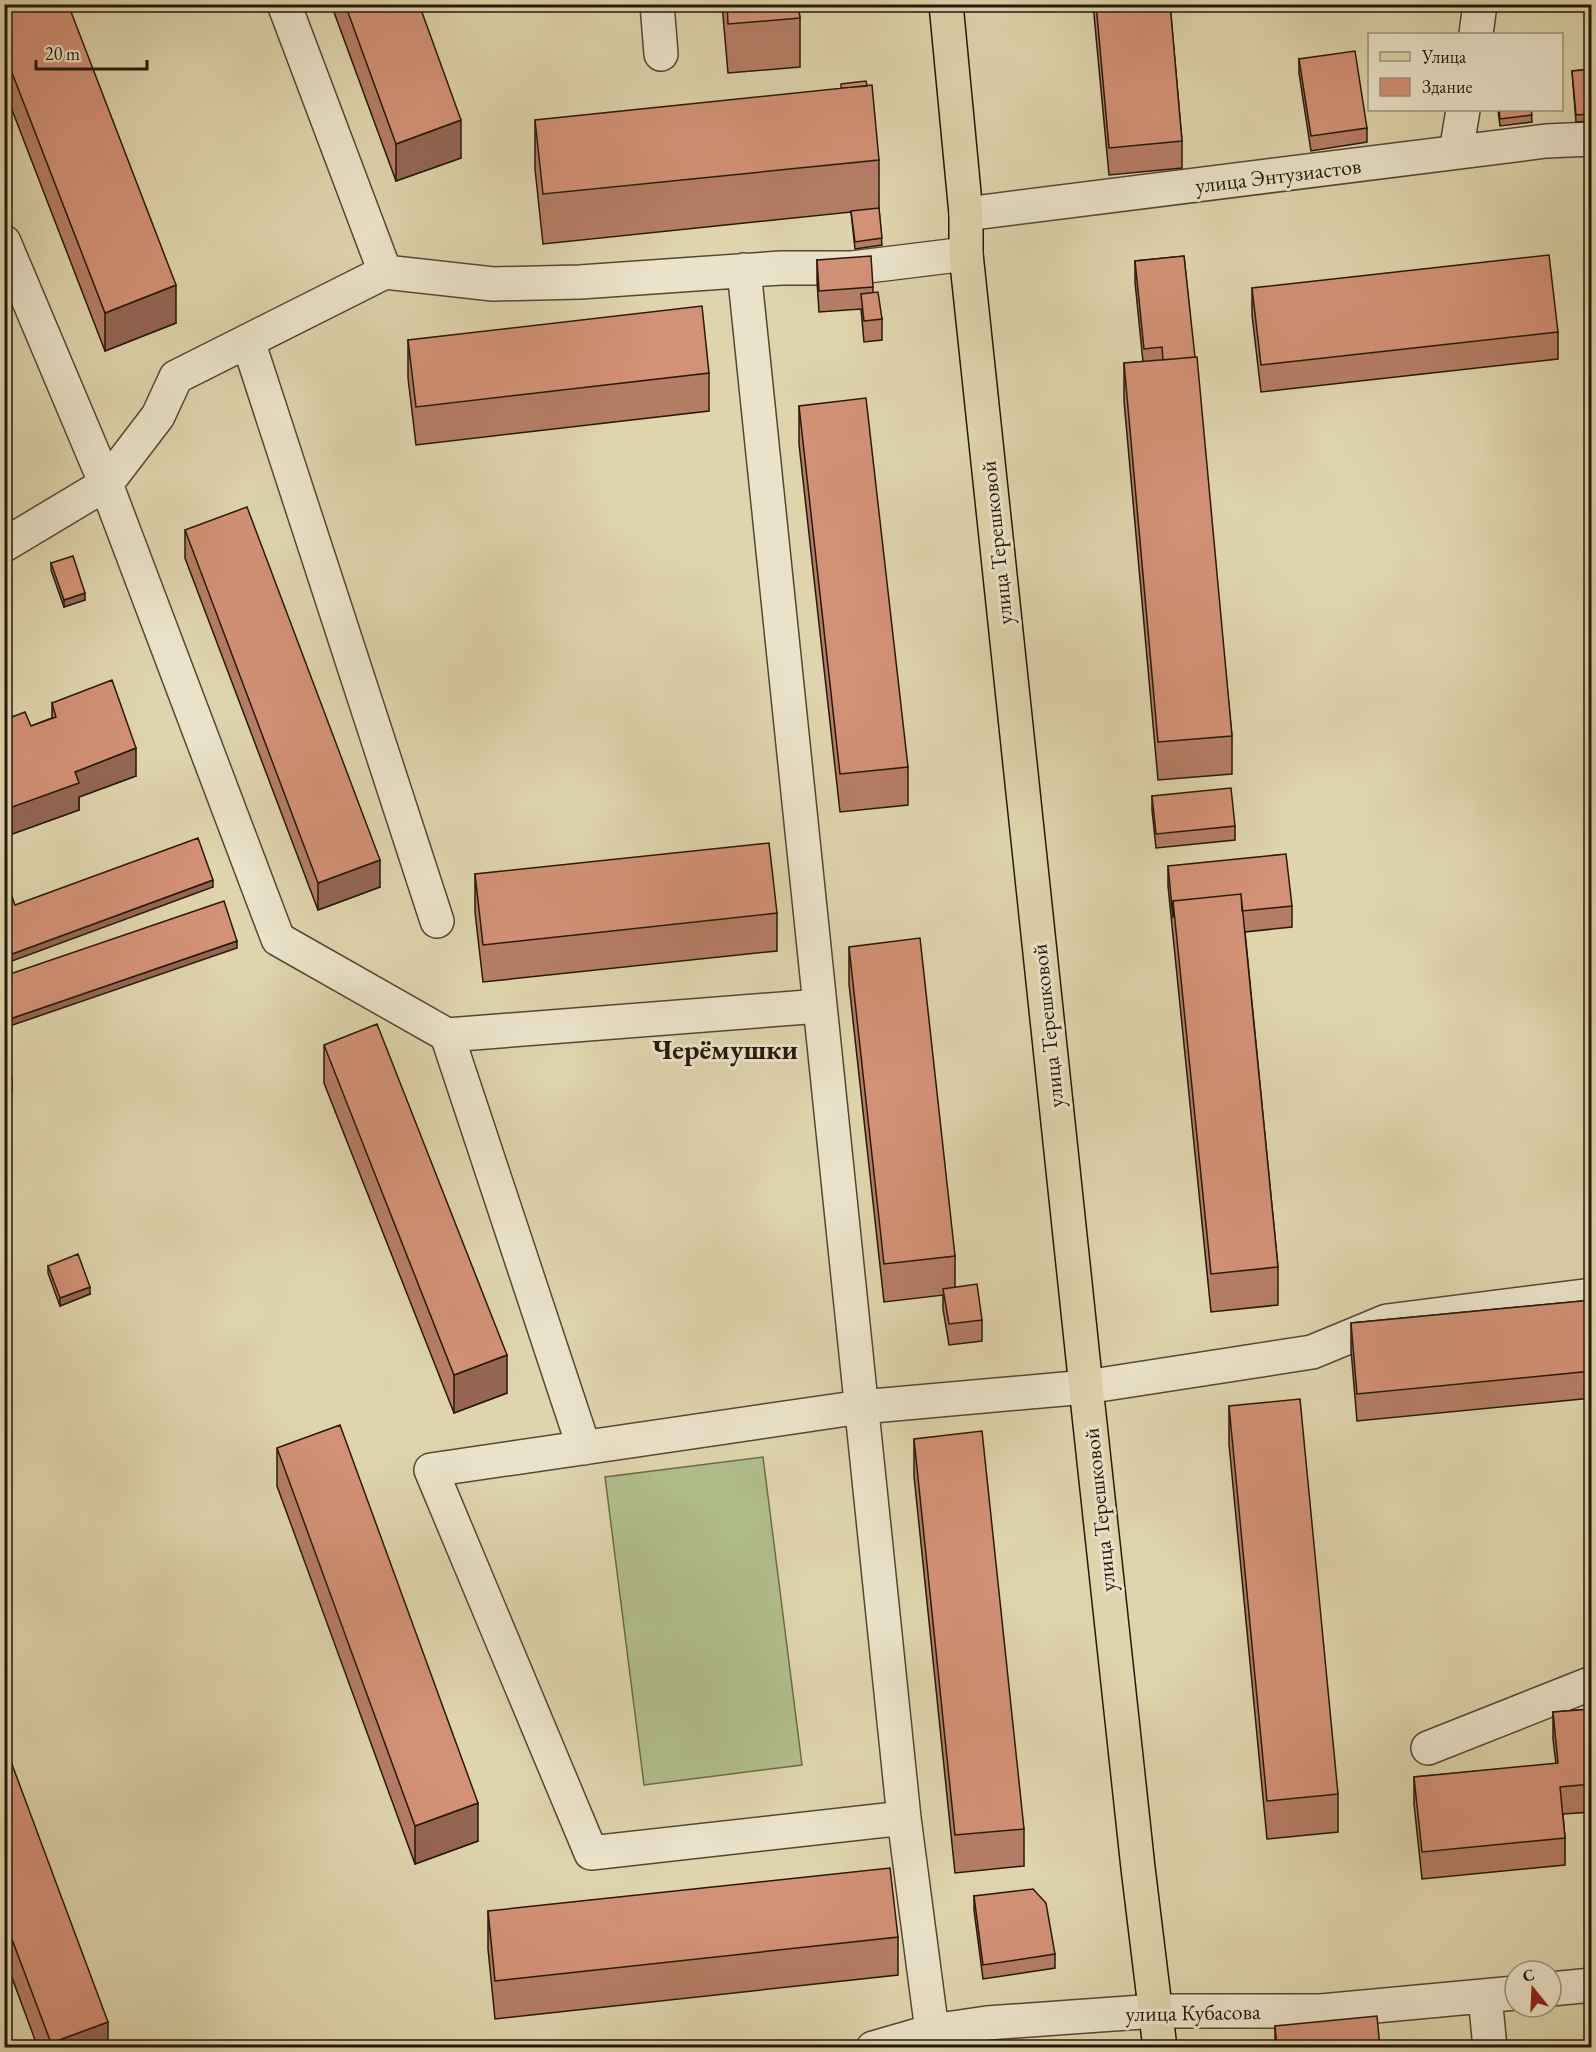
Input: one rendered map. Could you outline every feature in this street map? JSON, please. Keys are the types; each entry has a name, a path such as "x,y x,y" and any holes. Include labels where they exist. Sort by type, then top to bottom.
{"main road":[{"name":"улица Терешковой","path":"946,4 966,214 966,254 1138,1868 1160,2048"}],"street":[{"path":"284,4 385,272"},
{"path":"657,4 661,54"},
{"path":"1476,33 1480,4"},
{"path":"1456,152 1463,111"},
{"name":"улица Энтузиастов","path":"966,214 1546,141 1592,139"},
{"path":"4,242 106,484 278,939 447,1035 820,1006"},
{"path":"4,545 106,484 159,416 176,377 385,272 493,284 580,282 781,268 852,268 966,254"},
{"path":"744,270 904,1818 931,2039"},
{"path":"248,341 437,921"},
{"path":"447,1035 584,1448"},
{"path":"904,1818 591,1853 431,1470 861,1407 1086,1387 1312,1352 1387,1321 1592,1294"},
{"path":"1428,1748 1592,1683"},
{"path":"1563,1988 1592,1985"},
{"path":"1490,2048 1500,1994"},
{"name":"улица Кубасова","path":"873,2048 931,2039 987,2023 1156,2011 1321,2011 1500,1994"}],"green space":[{"path":"763,1457 802,1765 644,1785 605,1477"}],"building":[{"path":"4,4 68,4 176,285 105,313 4,52"},
{"path":"345,4 419,4 461,120 396,144"},
{"path":"727,4 798,4 800,18 728,24"},
{"path":"1096,4 1170,4 1182,141 1109,148"},
{"path":"1355,51 1367,128 1311,136 1299,59"},
{"path":"1592,69 1592,114 1576,115 1572,71"},
{"path":"866,81 867,86 841,88 841,84"},
{"path":"872,85 879,160 543,194 535,120"},
{"path":"1499,111 1531,111 1532,115 1500,119"},
{"path":"879,208 882,238 855,242 851,211"},
{"path":"1549,255 1558,332 1261,365 1252,288"},
{"path":"871,256 873,287 819,291 817,260"},
{"path":"1184,256 1195,357 1163,360 1162,347 1144,349 1135,261"},
{"path":"878,292 882,319 864,321 861,294"},
{"path":"702,306 709,373 416,407 408,340"},
{"path":"1197,357 1232,736 1158,742 1124,363"},
{"path":"866,398 908,767 840,774 799,406"},
{"path":"247,507 380,860 318,883 185,530"},
{"path":"73,556 85,593 64,600 51,563"},
{"path":"112,680 136,748 75,772 79,783 4,810 4,720 25,712 31,726 56,717 52,703"},
{"path":"1231,788 1235,826 1156,834 1152,796"},
{"path":"198,838 213,880 4,957 4,896 11,894 15,905"},
{"path":"769,843 777,913 483,945 475,874"},
{"path":"1286,854 1292,906 1242,911 1241,894 1173,901 1173,918 1168,866"},
{"path":"1241,894 1278,1267 1211,1274 1173,901"},
{"path":"224,901 237,941 4,1021 4,976"},
{"path":"920,938 955,1256 884,1264 849,947"},
{"path":"377,1024 507,1355 454,1375 324,1045"},
{"path":"4,1059 12,1078 4,1081"},
{"path":"78,1254 90,1287 60,1298 48,1266"},
{"path":"977,1284 982,1320 949,1324 943,1289"},
{"path":"1592,1300 1592,1371 1357,1394 1351,1323"},
{"path":"1300,1399 1338,1794 1267,1801 1229,1406"},
{"path":"340,1425 478,1803 415,1826 277,1448"},
{"path":"982,1431 1024,1829 955,1835 914,1439"},
{"path":"1592,1709 1592,1784 1560,1787 1565,1838 1422,1852 1414,1777 1558,1763 1553,1712"},
{"path":"4,1743 108,2022 51,2043 4,1918"},
{"path":"890,1868 898,1937 495,1981 488,1911"},
{"path":"1033,1889 1046,1903 1055,1954 983,1965 974,1896"},
{"path":"1377,2016 1380,2048 1277,2048 1275,2026"}],"district":[{"name":"Черёмушки","path":"725,1049"}]}
